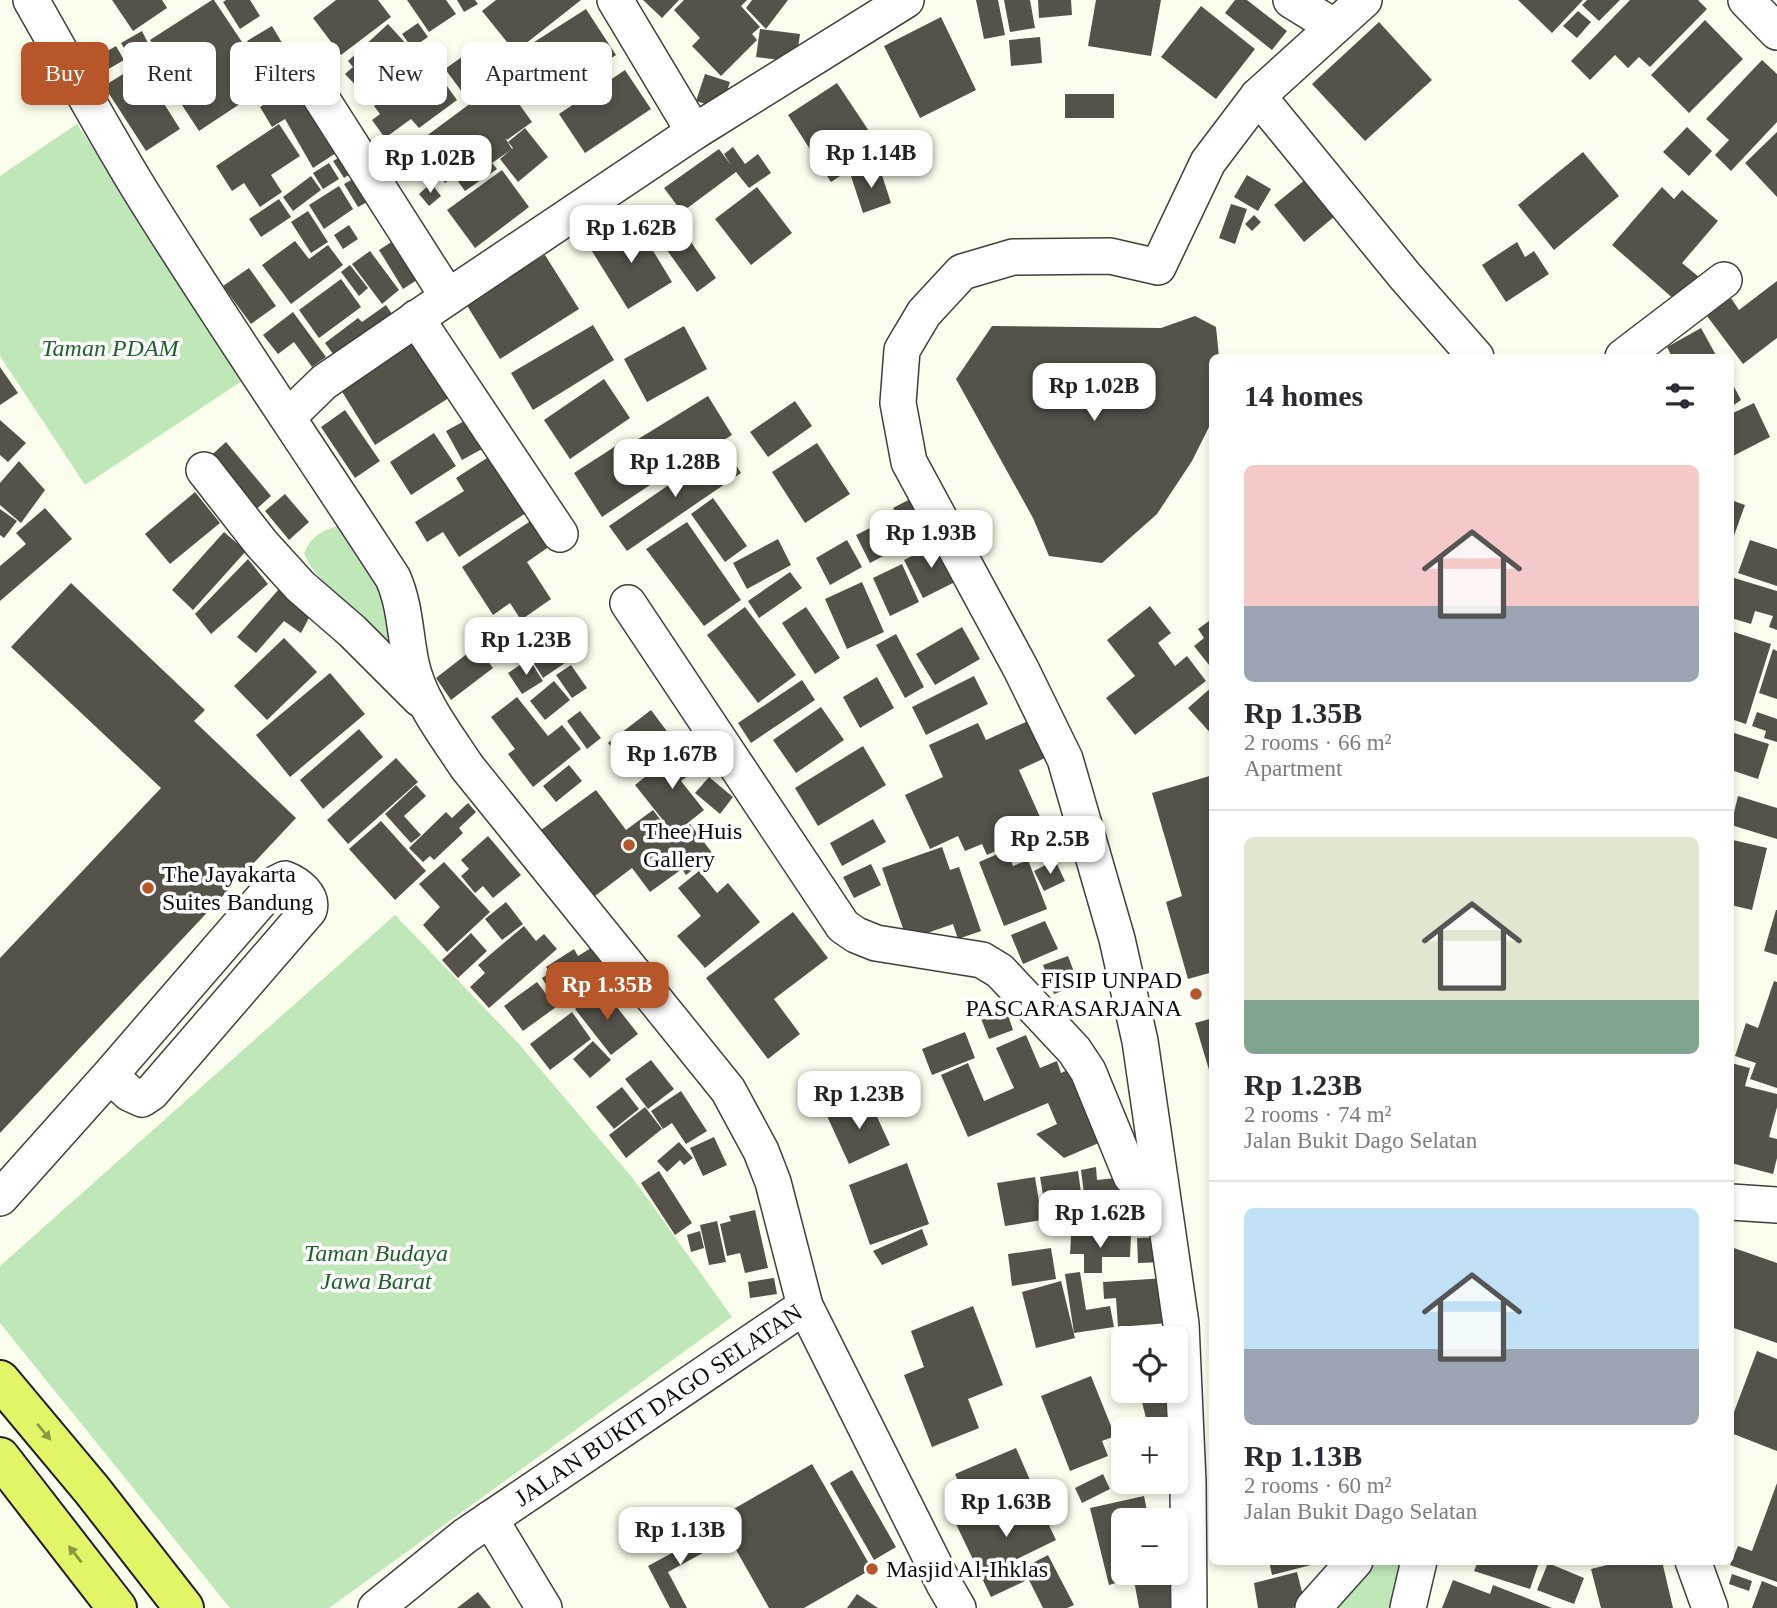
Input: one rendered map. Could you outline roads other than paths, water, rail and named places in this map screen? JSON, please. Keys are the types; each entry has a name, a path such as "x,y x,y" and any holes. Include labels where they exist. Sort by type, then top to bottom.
{"main road":[{"path":"0,1380 92,1490 184,1608"},
{"path":"0,1457 117,1608"}],"street":[{"path":"31,0 140,190 393,578 401,597 411,665 429,709 467,768 729,1090 761,1150 773,1182 805,1306"},
{"path":"615,0 695,132"},
{"path":"288,417 324,382 447,297 695,132 906,0"},
{"path":"1291,0 1333,26"},
{"path":"1189,1608 1188,1482 1181,1324 1140,1041 1117,939 1065,760 1021,669 909,462 898,403 902,350 924,313 962,272 1013,257 1110,256 1158,267 1208,162 1258,96 1364,0"},
{"path":"1746,0 1777,32"},
{"path":"1258,96 1473,354"},
{"path":"325,105 447,297"},
{"path":"1627,354 1724,280"},
{"path":"416,318 560,534"},
{"path":"204,470 261,543 300,586 352,631 429,709"},
{"path":"628,603 844,926 876,943 982,960 1000,971 1074,1050 1088,1071 1130,1176 1141,1182 1159,1182"},
{"path":"0,1198 275,884 285,879 294,882 309,899 309,910 152,1093 142,1100 129,1093 110,1075"},
{"path":"1734,1202 1777,1205"},
{"name":"JALAN BUKIT DAGO SELATAN","path":"376,1608 465,1536 805,1306 958,1608"},
{"path":"490,1519 544,1608"},
{"path":"1313,1608 1351,1565"},
{"path":"1408,1608 1418,1565"},
{"path":"1694,1565 1710,1608"}],"place":[{"name":"Thee Huis Gallery","path":"629,845"},
{"name":"The Jayakarta Suites Bandung","path":"148,888"},
{"name":"FISIP UNPAD PASCARASARJANA","path":"1196,994"},
{"name":"Masjid Al-Ihklas","path":"872,1569"}],"park label":[{"name":"Taman PDAM","path":"110,348"},
{"name":"Taman Budaya Jawa Barat","path":"376,1267"}]}
